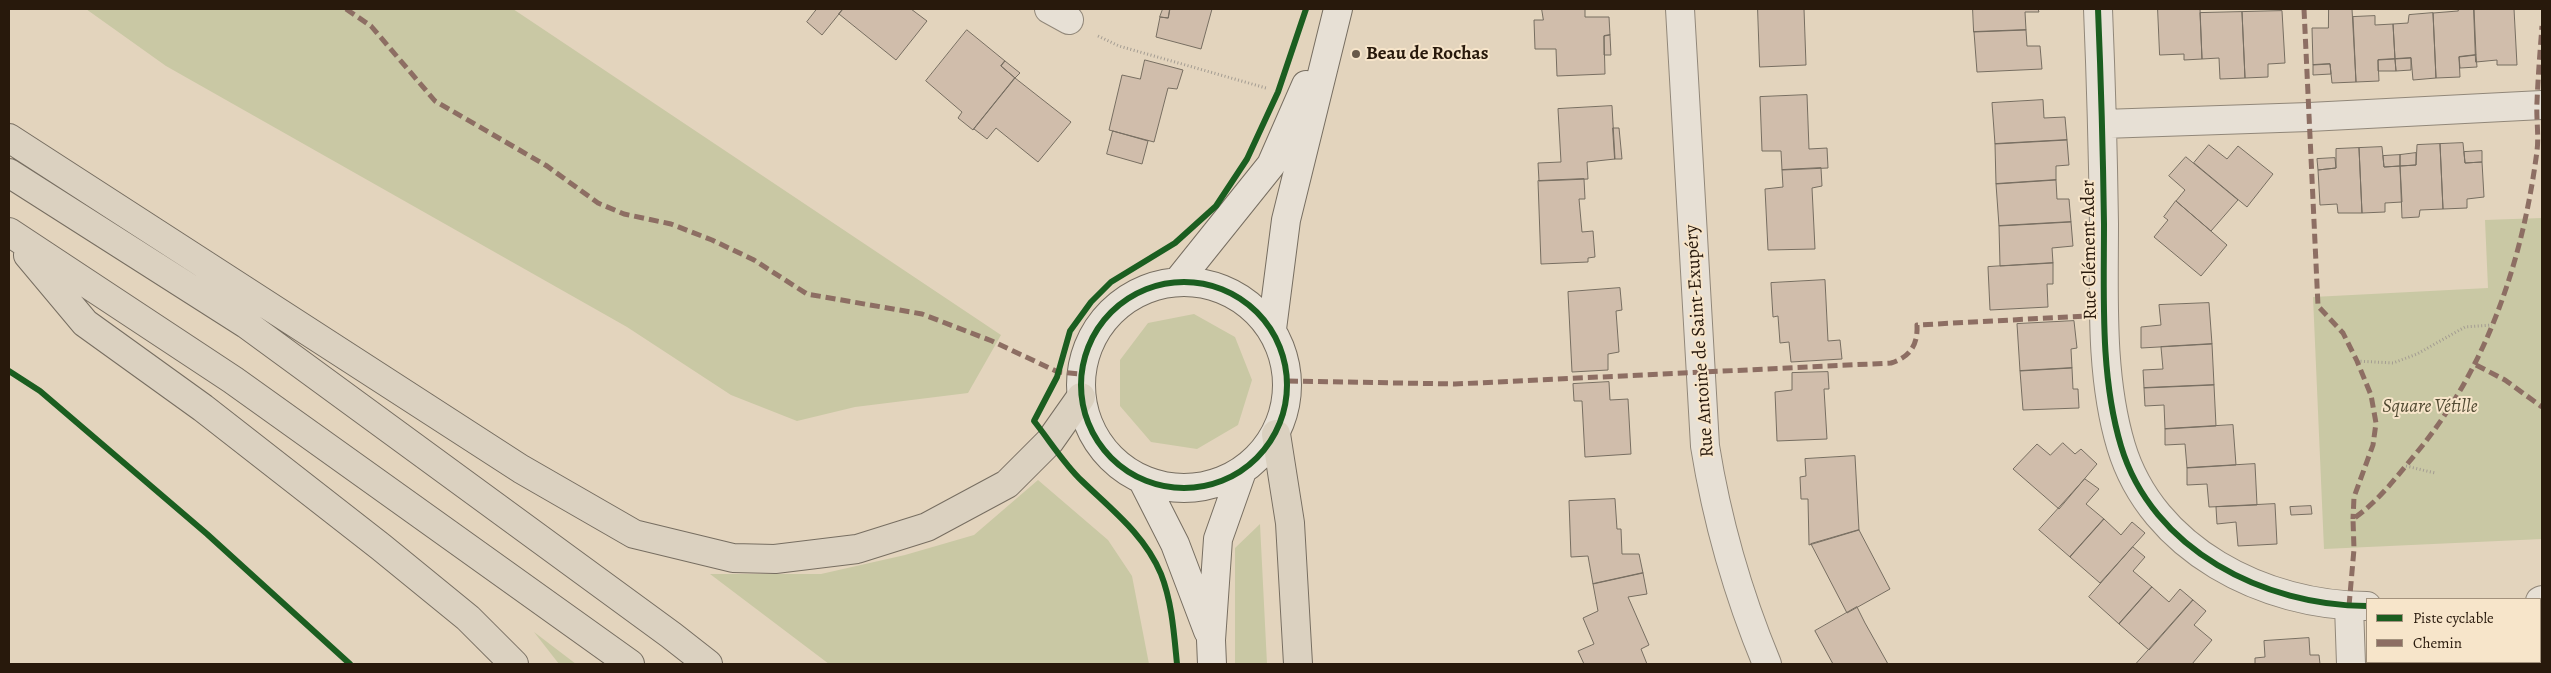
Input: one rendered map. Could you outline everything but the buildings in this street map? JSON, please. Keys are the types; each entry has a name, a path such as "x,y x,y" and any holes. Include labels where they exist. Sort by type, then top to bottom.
{"main road":[{"path":"9,138 521,470 634,534 734,558 775,560 857,548 927,527 1007,484 1050,441 1081,397"},
{"path":"9,173 246,324 708,664"},
{"path":"9,233 85,323 203,408 381,547 468,618 514,664"},
{"path":"9,233 233,380 630,664"},
{"path":"1276,434 1290,523 1298,664"}],"street":[{"name":"Rue Antoine de Saint-Exupéry","path":"1680,9 1705,446 1714,502 1753,630 1767,664"},
{"name":"Rue Clément Ader","path":"2098,9 2103,124 2104,308 2113,412 2121,447 2138,486 2156,511 2180,536 2219,568 2255,585 2300,598 2358,606"},
{"path":"1178,281 1271,165 1337,15"},
{"path":"1272,329 1286,220 1337,15"},
{"path":"2103,124 2309,117 2542,105"},
{"path":"1178,281 1215,285 1248,302 1272,329 1283,354 1288,382 1285,409 1276,434 1261,455 1242,471 1211,486 1176,489 1142,481 1120,467 1101,448 1087,424 1081,397 1084,354 1093,333 1115,306 1145,288 1178,281"},
{"path":"1212,652 1218,539 1242,471"},
{"path":"1142,481 1175,544 1212,652"},
{"path":"2352,664 2358,606"}],"path":[{"path":"1059,14 1119,46 1225,76 1299,101"},
{"path":"2357,361 2393,363 2417,354 2465,327 2492,325"},
{"path":"2406,466 2435,473"}],"green space":[{"path":"86,9 513,9 1001,335 968,393 855,407 797,421 731,395 627,327 166,66"},
{"name":"Square Vétille","path":"2542,218 2542,539 2324,549 2313,297 2488,288 2485,220"},
{"path":"1194,314 1235,337 1252,380 1238,425 1197,449 1151,442 1120,406 1120,360 1148,323"},
{"path":"1038,480 1108,540 1132,576 1149,664 829,664 710,574 821,574 905,555 974,535"},
{"path":"1260,524 1267,664 1235,664 1235,548"},
{"path":"534,632 576,664 559,664"}],"marked path":[{"path":"346,9 371,26 435,101 547,166 598,203 624,214 671,224 712,240 754,260 807,294 922,314 992,341 1058,372 1081,374"},
{"path":"2304,9 2318,306 2343,333 2357,361 2371,395 2376,423 2373,445 2354,497 2353,519"},
{"path":"2349,606 2354,549 2353,519 2388,487 2443,418 2483,347 2512,271 2531,191 2537,151 2537,102 2542,26"},
{"path":"1288,381 1455,384 1891,363 1908,354 1912,349 1916,339 1917,325 2105,315"},
{"path":"2476,365 2505,380 2542,407"}],"cycle path":[{"path":"1177,664 1168,596 1154,560 1137,535 1116,512 1069,467 1034,421 1057,377 1070,331 1091,302 1111,282 1175,243 1216,206 1247,159 1278,92 1306,9"},
{"path":"2098,9 2106,364 2114,419 2121,446 2136,483 2158,515 2186,542 2217,565 2253,583 2290,596 2328,603 2366,606"},
{"path":"1174,282 1194,282 1224,289 1250,305 1264,319 1280,345 1287,375 1287,385 1287,395 1280,425 1264,451 1250,465 1224,481 1194,488 1174,488 1144,481 1118,465 1104,451 1088,425 1081,395 1081,375 1088,345 1104,319 1118,305 1144,289 1174,282"},
{"path":"9,371 40,391 207,534 350,664"}],"place":[{"name":"Beau de Rochas","path":"1356,54"}]}
